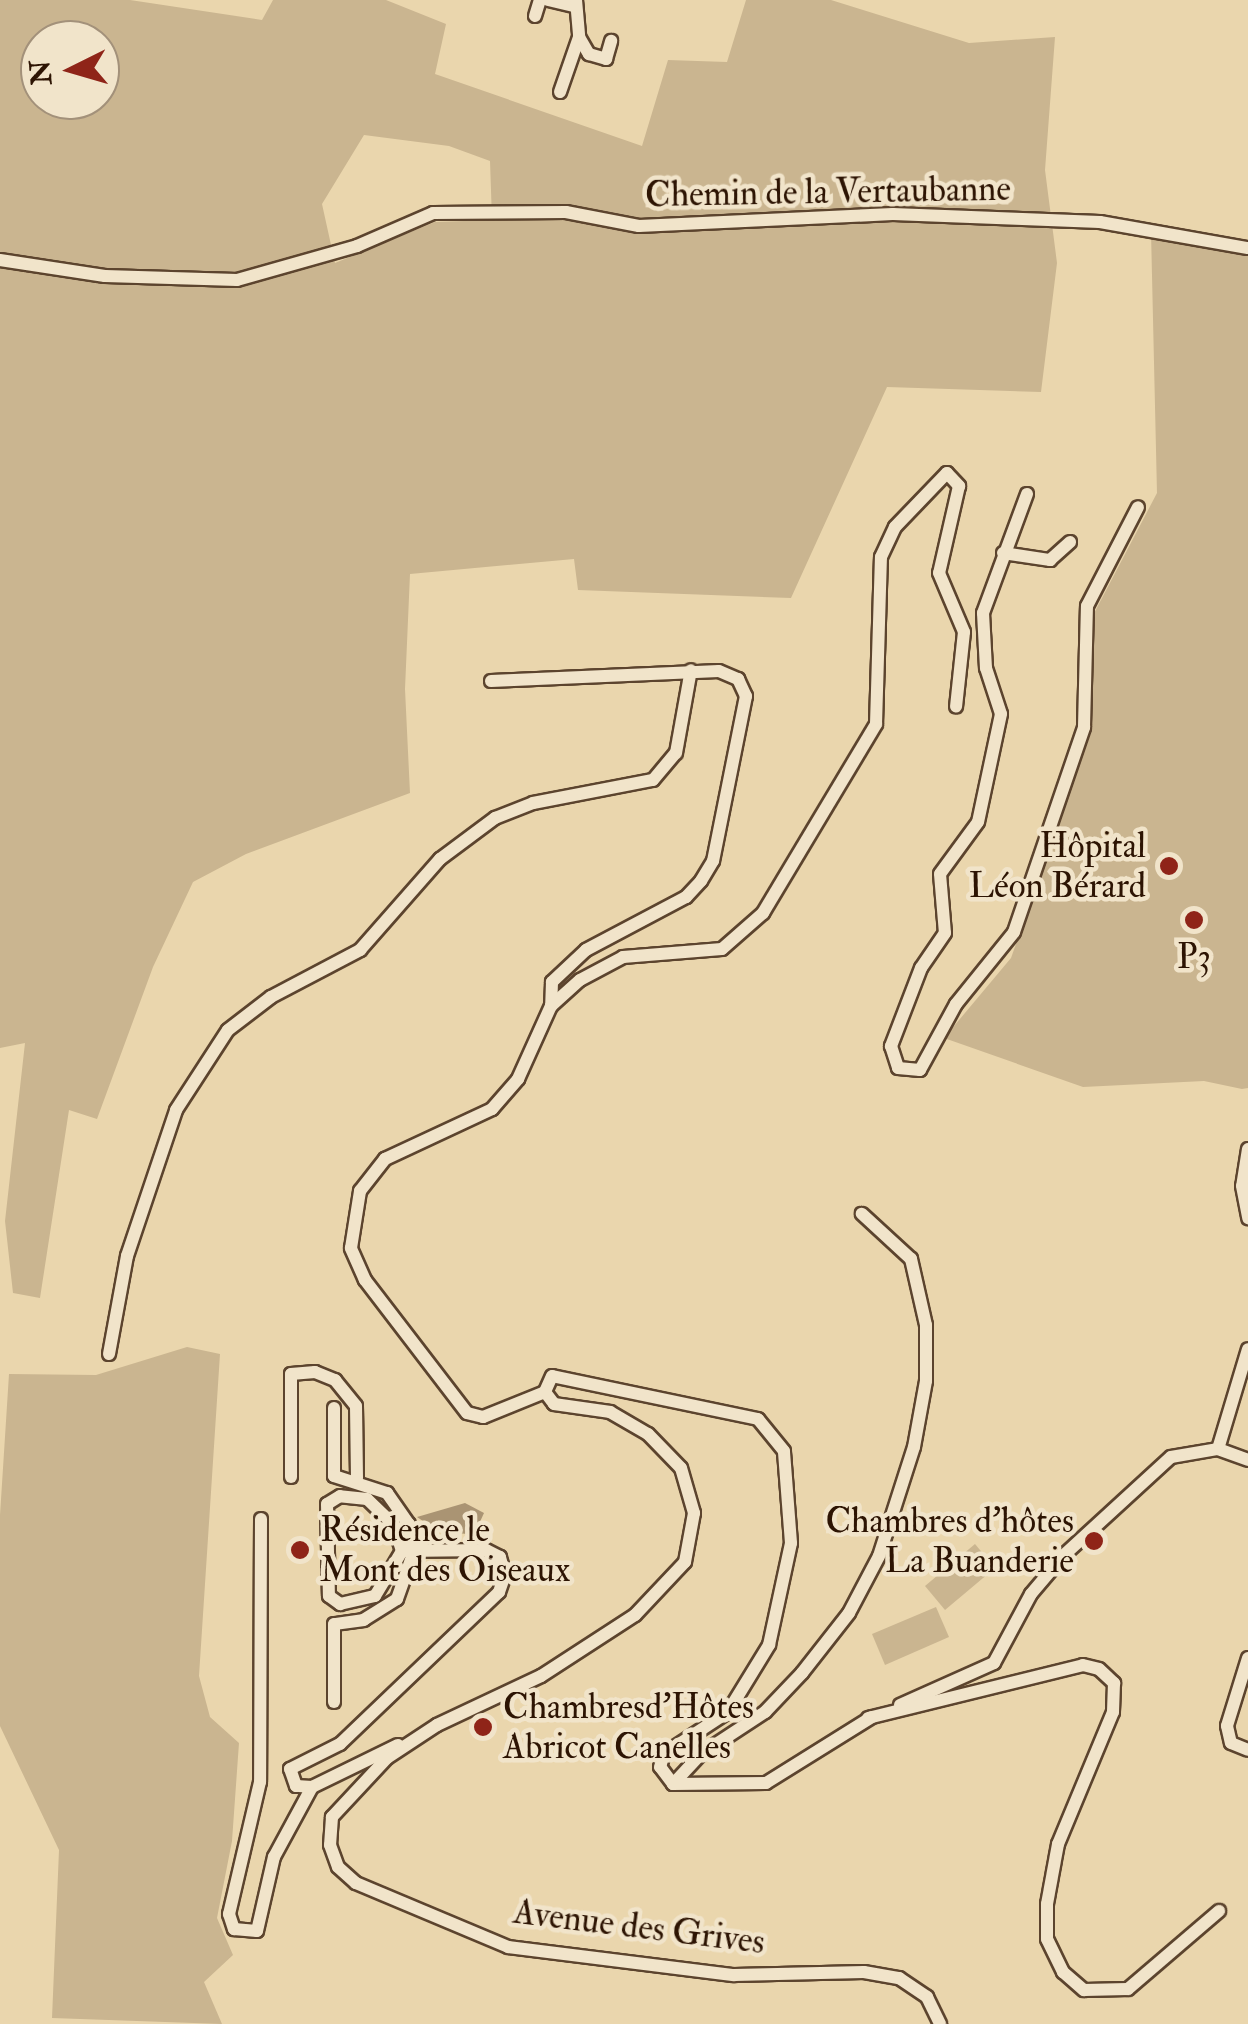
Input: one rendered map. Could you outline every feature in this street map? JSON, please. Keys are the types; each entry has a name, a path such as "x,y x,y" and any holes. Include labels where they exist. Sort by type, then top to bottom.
{"street":[{"path":"535,16 540,0"},
{"path":"548,0 575,3 579,37 589,54 603,60 611,42"},
{"path":"560,92 579,37"},
{"name":"Chemin de la Vertaubanne","path":"0,260 105,276 237,280 358,246 433,214 566,212 638,226 893,214 1100,222 1248,248"},
{"path":"551,1006 623,958 722,949 762,913 876,724 881,557 903,516 947,474 955,476 959,498 940,572 964,632 964,662 956,707"},
{"path":"1027,494 1003,552 984,614 986,668 1000,714 978,822 940,874 945,933 921,968 890,1046 898,1068 920,1070 956,1004 1014,932 1084,727 1087,606 1138,508"},
{"path":"1003,552 1050,560 1070,542"},
{"path":"964,662 986,668"},
{"path":"109,1354 127,1256 176,1110 228,1030 271,998 360,950 440,859 495,818 533,803 652,780 676,753 691,670"},
{"path":"491,681 691,670 738,679 746,696 713,860 686,897 586,950 552,982 551,1006 518,1079 492,1109 385,1159 360,1191 351,1248 379,1298 468,1413 483,1417 545,1392 552,1376 576,1376 758,1420 784,1452 791,1544 769,1645 728,1712 664,1754 660,1766 673,1784"},
{"path":"1248,1150 1242,1186 1248,1218"},
{"path":"673,1784 700,1754 765,1712 802,1673 849,1613 879,1556 914,1447 926,1382 926,1325 910,1260 862,1214"},
{"path":"1218,1449 1248,1350"},
{"path":"291,1477 290,1374 315,1372 335,1380 356,1406 357,1478"},
{"path":"408,1551 486,1550 500,1557 505,1575 499,1592 340,1744 290,1769 296,1786 312,1787 570,1657 635,1615 685,1562 694,1513 680,1468 648,1434 623,1419 554,1404 545,1392"},
{"path":"334,1408 334,1476 357,1478 396,1502 408,1551 408,1577 389,1606 364,1620 334,1624 334,1702"},
{"path":"673,1784 766,1783 868,1718 994,1663 1031,1594 1064,1555 1171,1458 1218,1449 1248,1460"},
{"path":"340,1496 367,1499 393,1524 408,1551 376,1596 340,1604 329,1596 328,1504 340,1496"},
{"path":"261,1519 260,1782 229,1914 234,1929 257,1931 274,1858 312,1787"},
{"path":"1248,1658 1227,1726 1231,1744 1248,1750"},
{"path":"868,1718 1082,1665 1099,1669 1114,1682 1113,1712 1058,1844 1046,1904 1047,1939 1063,1972 1084,1990 1128,1988 1219,1911"},
{"name":"Avenue des Grives","path":"410,1740 332,1816 330,1845 338,1867 356,1883 508,1947 734,1975 864,1972 899,1978 927,1998 940,2024"}],"shaded area":[{"path":"0,0 130,0 262,20 273,0 386,0 446,24 435,74 642,146 668,60 727,62 746,0 831,0 969,43 1055,37 1045,170 1057,263 1041,392 887,387 791,598 578,590 574,559 410,574 405,689 410,793 246,854 193,882 153,967 97,1119 69,1110 40,1298 13,1293 5,1221 25,1043 0,1048","holes":["364,135 449,146 490,161 492,220 435,222 335,263 322,204"]},
{"path":"1151,232 1248,253 1248,1088 1242,1089 1204,1081 1083,1087 944,1038 1011,958 1092,730 1090,621 1157,493"},
{"path":"187,1347 220,1354 199,1676 210,1717 239,1743 232,1841 217,1918 233,1955 204,1982 222,2024 52,2018 59,1850 0,1726 0,1515 9,1374 96,1375"},
{"path":"465,1503 484,1513 474,1535 436,1530 417,1517"},
{"path":"975,1544 995,1568 945,1610 925,1586"},
{"path":"936,1607 949,1637 885,1665 872,1634"}],"place":[{"name":"Hôpital Léon Bérard","path":"1169,866"},
{"name":"P3","path":"1194,920"},
{"name":"Chambres d'hôtes La Buanderie","path":"1094,1541"},
{"name":"Résidence le Mont des Oiseaux","path":"300,1550"},
{"name":"Chambresd'Hôtes Abricot Canelles","path":"483,1727"}]}
